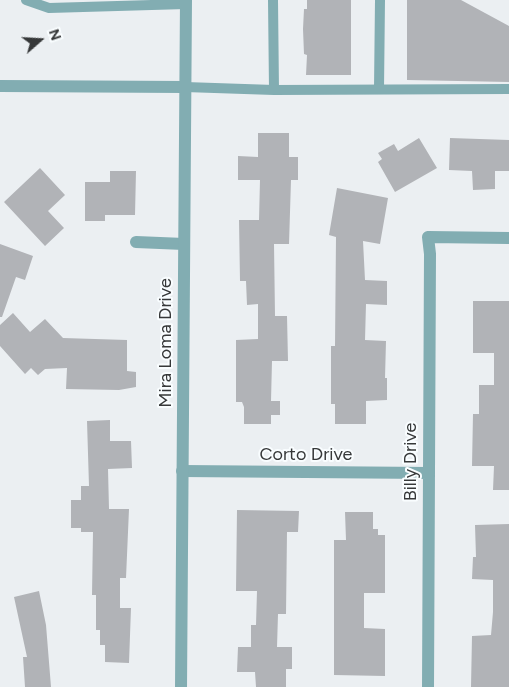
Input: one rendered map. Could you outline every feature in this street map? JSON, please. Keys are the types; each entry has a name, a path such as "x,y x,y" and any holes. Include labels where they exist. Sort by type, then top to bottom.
{"street":[{"name":"Mira Loma Drive","path":"181,687 186,2"},
{"path":"0,86 185,87"},
{"name":"Billy Drive","path":"428,687 430,254 428,237 509,238"},
{"path":"136,242 184,244"},
{"name":"Corto Drive","path":"182,471 429,473"}],"lane":[{"path":"26,0 49,8 186,2"},
{"path":"273,0 274,90"},
{"path":"379,89 380,0"},
{"path":"185,87 274,90 509,89"}],"building":[{"path":"307,0 351,0 351,75 306,75 307,55 304,54 303,29 304,9 307,9"},
{"path":"407,0 461,0 509,26 509,82 407,80"},
{"path":"258,133 289,133 289,157 298,157 298,180 291,180 289,244 274,244 275,316 287,316 288,361 272,361 271,401 280,401 280,415 271,415 271,424 244,424 244,407 242,402 236,402 236,340 258,339 258,304 247,305 246,281 240,281 239,220 259,220 260,180 238,180 238,156 258,157"},
{"path":"419,138 437,168 395,192 378,162 382,159 378,153 394,144 398,151"},
{"path":"450,138 509,140 509,171 495,171 495,189 473,190 472,171 449,170"},
{"path":"40,168 65,195 48,211 64,228 45,246 4,202"},
{"path":"110,171 136,171 135,215 105,215 105,221 85,221 85,182 110,182"},
{"path":"337,188 388,198 380,244 363,241 365,280 387,281 387,305 366,304 365,340 386,341 385,378 387,378 387,400 366,401 366,424 335,424 335,404 331,404 331,346 335,346 336,237 329,235"},
{"path":"0,244 33,256 25,280 16,277 2,317 0,317"},
{"path":"473,301 509,301 509,490 493,490 494,466 472,466 473,414 479,414 479,385 494,385 494,353 473,353"},
{"path":"13,313 30,332 45,319 63,338 127,340 127,371 136,372 136,387 119,390 66,389 67,368 45,369 38,375 31,368 25,374 0,346 0,325"},
{"path":"110,420 110,441 131,441 132,468 108,469 109,509 129,509 126,578 120,578 120,608 131,608 129,663 105,662 105,645 100,645 100,630 96,630 96,595 92,595 93,532 81,532 81,528 71,528 71,500 81,500 81,486 89,486 87,421"},
{"path":"237,510 299,511 298,532 287,532 286,614 278,614 277,647 292,647 292,669 286,669 286,687 256,687 255,672 237,672 238,647 251,647 251,625 256,625 257,591 236,591"},
{"path":"345,512 373,512 373,529 378,529 378,535 385,535 385,593 364,593 364,628 385,629 385,676 334,675 334,540 346,540"},
{"path":"509,524 509,687 471,687 472,636 491,635 493,612 493,580 472,579 473,557 476,557 475,525"},
{"path":"39,591 46,625 51,687 25,687 23,657 27,657 14,597"}]}
